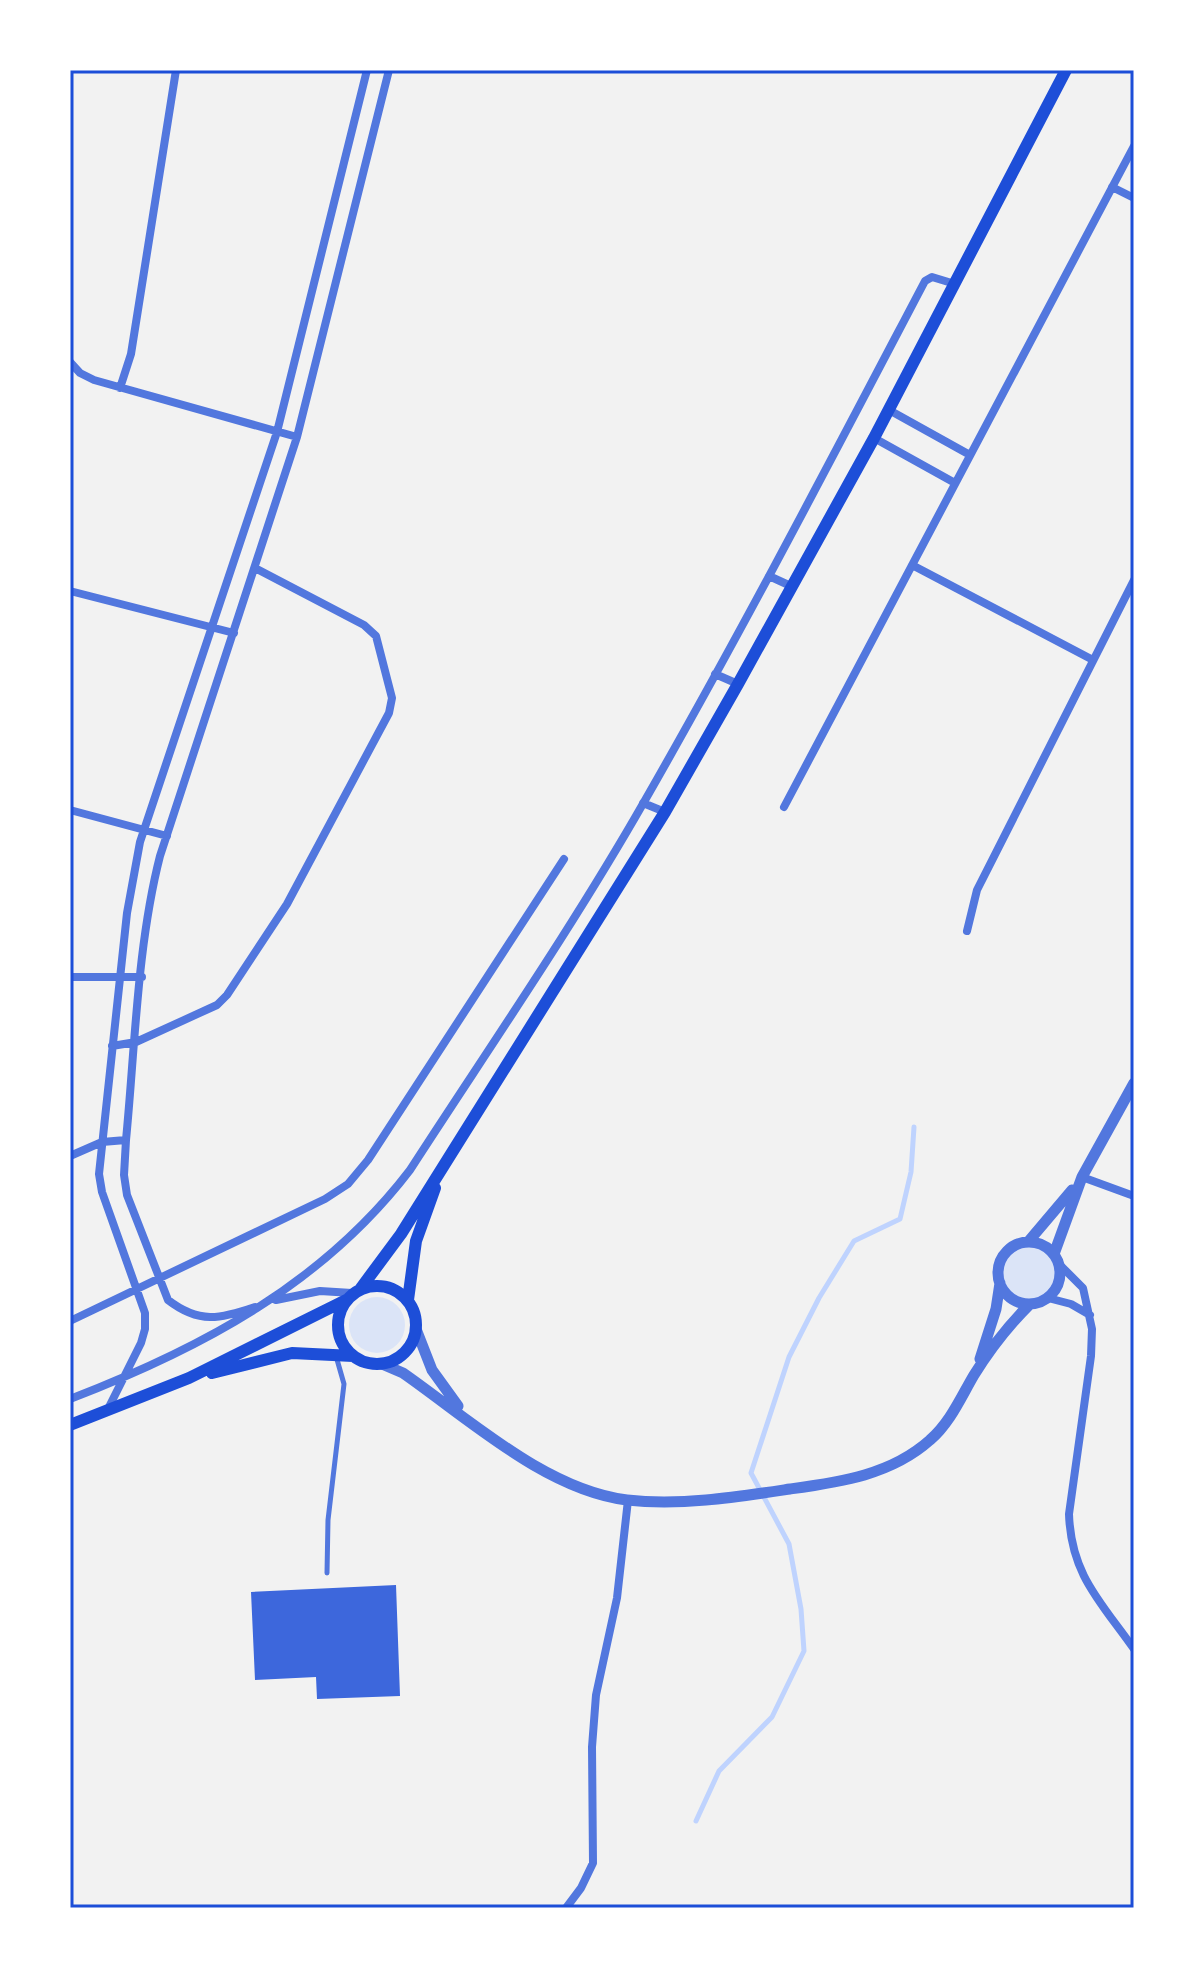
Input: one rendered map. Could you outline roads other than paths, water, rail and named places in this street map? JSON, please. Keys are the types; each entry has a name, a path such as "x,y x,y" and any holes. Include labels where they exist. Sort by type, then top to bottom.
{"main road":[{"path":"70,1425 189,1378 354,1293 382,1285 401,1293 413,1309 416,1329 408,1348 392,1361 382,1364 362,1361 353,1356 345,1349 337,1330 340,1310 354,1293 401,1234 665,812 874,438 1066,70"},
{"path":"408,1300 416,1241 445,1163"},
{"path":"189,1378 292,1353 353,1356"}],"street":[{"path":"120,388 131,354 176,70"},
{"path":"108,1409 145,1329 145,1313 102,1192 99,1174 127,913 144,830 277,432 367,70"},
{"path":"354,1293 320,1291 272,1301 238,1313 202,1318 181,1311 168,1300 127,1195 124,1175 151,891 297,437 389,70"},
{"path":"784,807 1134,146"},
{"path":"1112,187 1134,198"},
{"path":"70,1399 123,1379 210,1338 272,1301 360,1229 395,1190 609,861 643,803 769,576 925,281 932,277 955,284"},
{"path":"70,362 80,373 120,388 297,437"},
{"path":"889,410 970,455"},
{"path":"874,438 955,483"},
{"path":"912,565 1093,660"},
{"path":"112,1046 136,1042 217,1005 227,995 287,904 389,713 392,698 376,636 364,625 255,568"},
{"path":"769,576 793,587"},
{"path":"967,931 977,890 1134,580"},
{"path":"70,591 234,633"},
{"path":"715,674 738,684"},
{"path":"643,803 665,812"},
{"path":"70,810 167,836"},
{"path":"70,1321 325,1199 348,1184 368,1160 564,859"},
{"path":"609,861 629,869"},
{"path":"70,977 142,977"},
{"path":"974,1375 996,1309 999,1264 1010,1248 1028,1242 1082,1177 1134,1083"},
{"path":"70,1156 102,1142 126,1140"},
{"path":"1082,1177 1134,1196"},
{"path":"1048,1298 1058,1282 1056,1258 1082,1177"},
{"path":"1028,1242 1046,1247 1083,1288 1090,1315 1091,1356 1069,1514 1070,1536 1075,1560 1086,1582 1134,1649"},
{"path":"1000,1283 1011,1298 1030,1304"},
{"path":"382,1364 403,1373 497,1442 547,1473 586,1490 628,1500 722,1499 825,1484 885,1469 932,1439 1007,1327 1030,1304 1048,1298 1071,1304 1090,1315"},
{"path":"416,1329 432,1370 446,1393 472,1422"},
{"path":"566,1908 581,1888 593,1863 592,1747 596,1695 617,1598 628,1500"}],"lane":[{"path":"327,1573 328,1520 344,1384 336,1355"}],"waterway":[{"path":"696,1821 719,1771 772,1717 804,1651 801,1609 789,1544 751,1473 789,1357 819,1298 854,1241 900,1219 911,1172 914,1127"}]}
